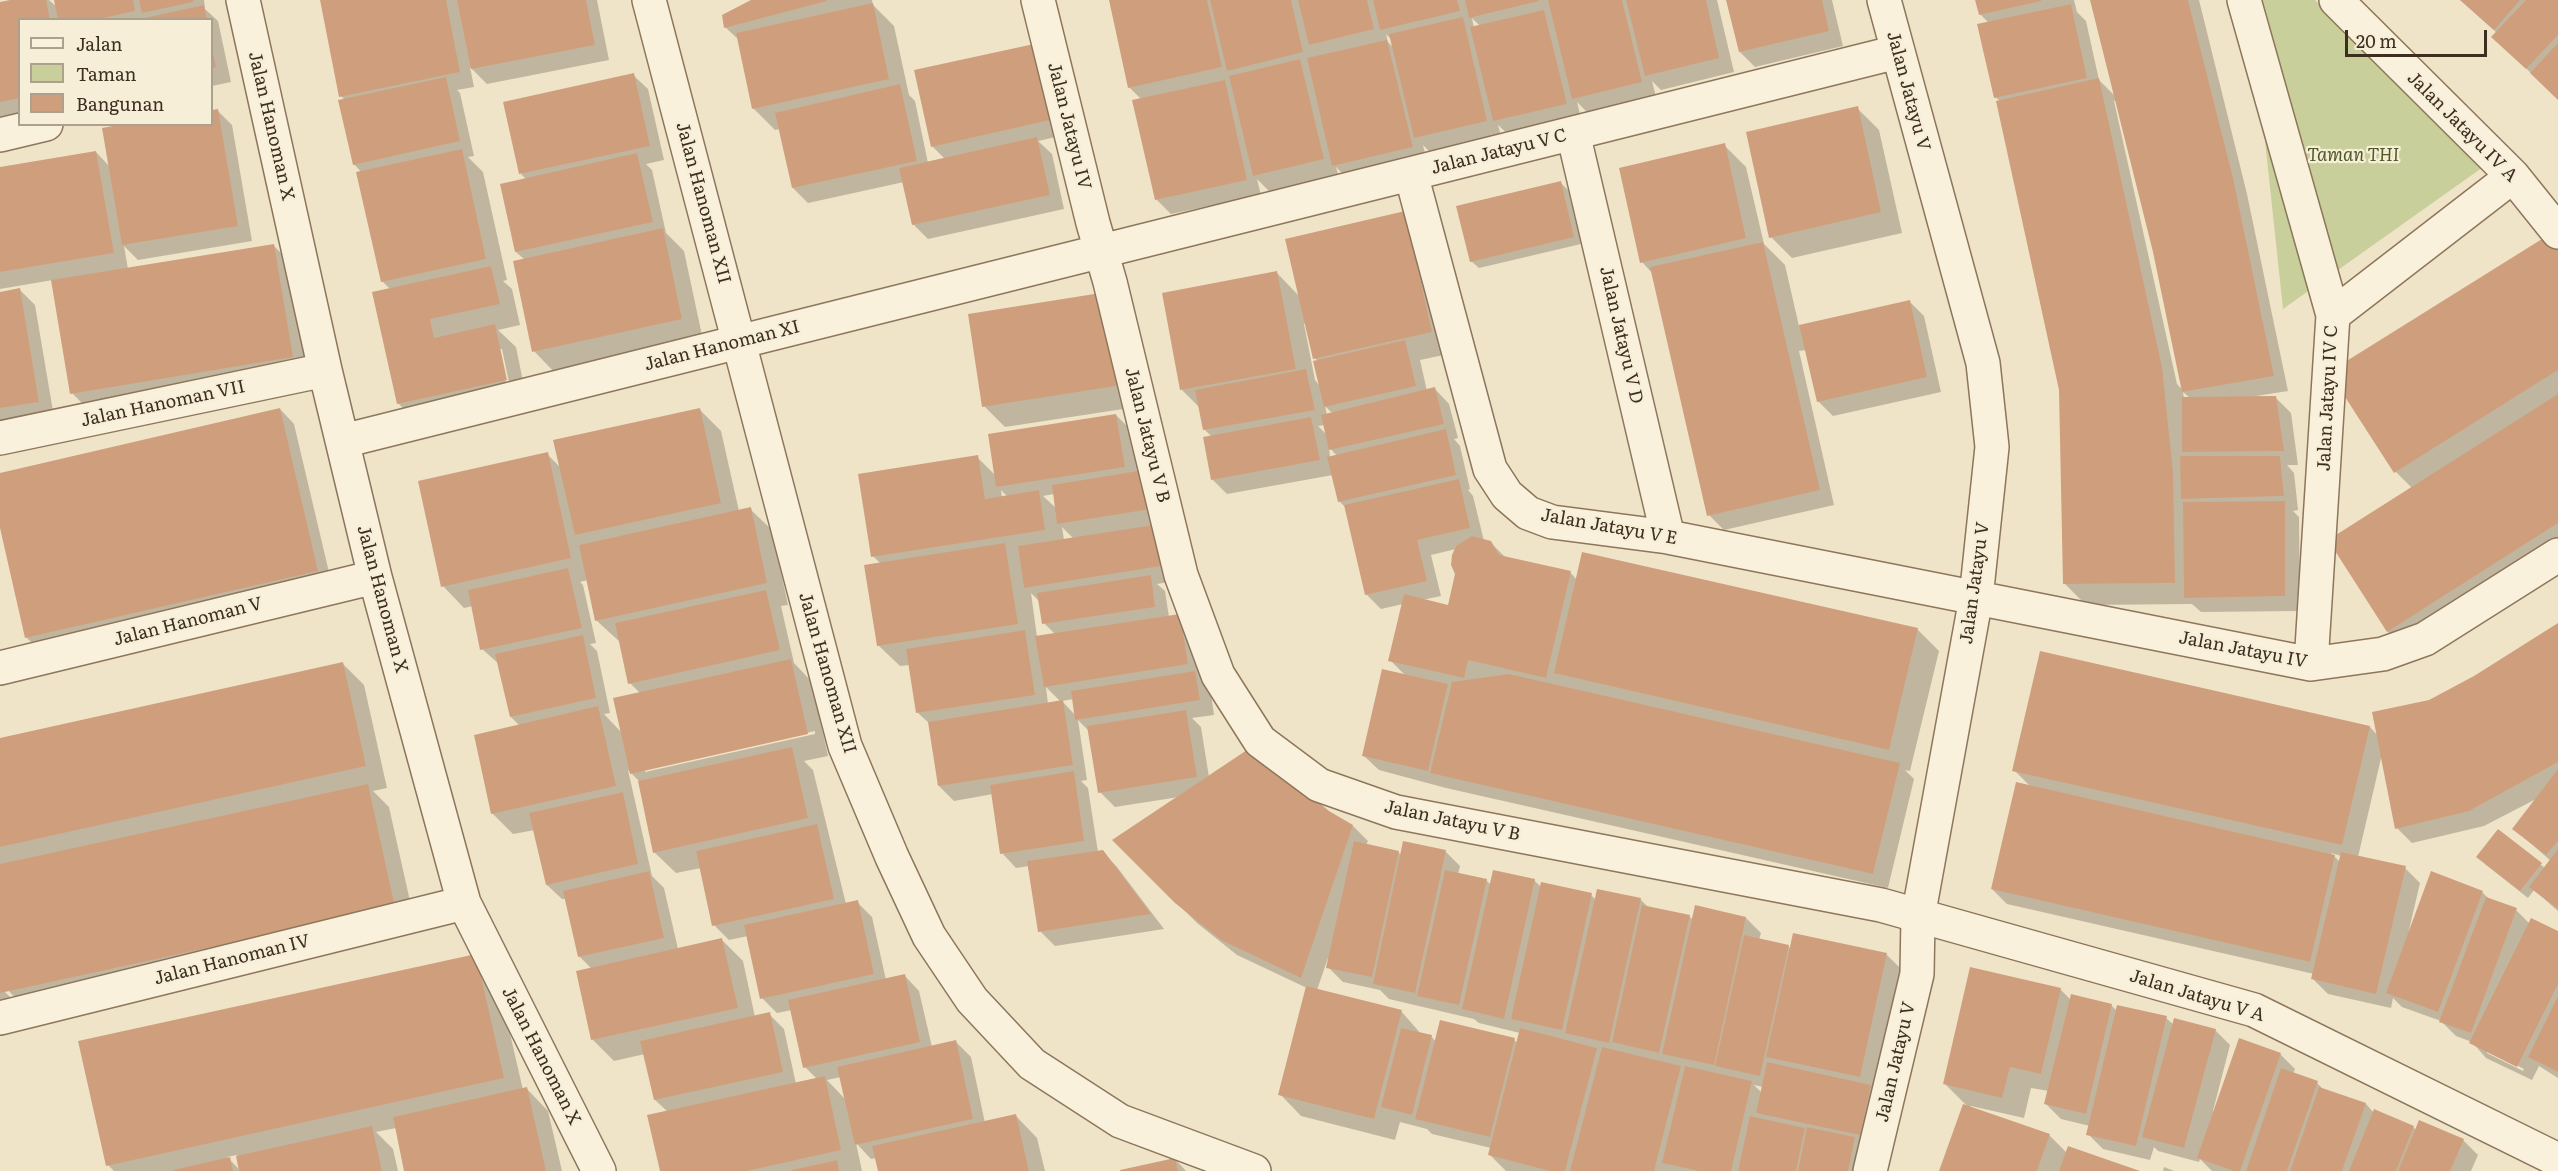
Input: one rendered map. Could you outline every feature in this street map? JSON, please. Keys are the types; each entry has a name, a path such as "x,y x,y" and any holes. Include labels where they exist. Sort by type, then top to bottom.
{"street":[{"name":"Jalan Hanoman X","path":"243,0 325,370 375,577 464,903 599,1171"},
{"name":"Jalan Hanoman XII","path":"649,0 845,746 892,857 929,936 972,1000 1032,1064 1120,1121 1254,1171"},
{"name":"Jalan Jatayu IV","path":"1038,0 1102,252"},
{"name":"Jalan Jatayu V","path":"1870,1171 1917,974 1918,917 1976,598 1992,447 1983,363 1884,0"},
{"name":"Jalan Jatayu IV C","path":"2244,0 2333,315 2312,664"},
{"name":"Jalan Jatayu IV A","path":"2336,0 2513,176 2558,232"},
{"name":"Jalan Jatayu V C","path":"1102,252 1897,52"},
{"path":"0,135 38,126"},
{"name":"Jalan Jatayu V D","path":"1573,133 1668,537"},
{"name":"Jalan Jatayu V E","path":"1411,174 1490,470 1506,495 1528,513 1552,522 1668,537 1976,598"},
{"path":"2333,315 2513,176"},
{"name":"Jalan Hanoman XI","path":"343,441 1102,252"},
{"name":"Jalan Jatayu V B","path":"1102,252 1181,575 1218,675 1260,741 1319,785 1396,813 1881,905 1918,917"},
{"name":"Jalan Hanoman VII","path":"0,438 325,370"},
{"name":"Jalan Jatayu IV","path":"1976,598 2312,664 2383,654 2425,639 2558,555"},
{"name":"Jalan Hanoman V","path":"0,668 375,577"},
{"name":"Jalan Hanoman IV","path":"0,1018 464,903"},
{"name":"Jalan Jatayu V A","path":"1918,917 2254,1010 2558,1160"}],"green space":[{"name":"Taman THI","path":"2250,0 2315,0 2486,165 2283,309"}],"building":[{"path":"46,0 50,18 18,18 18,98 0,102 0,2"},
{"path":"54,0 133,0 135,11 103,18 58,18"},
{"path":"139,0 193,0 193,2 142,13"},
{"path":"320,0 446,0 460,72 339,97"},
{"path":"457,0 586,0 595,45 471,69"},
{"path":"751,0 827,1 724,28 722,15"},
{"path":"1109,0 1207,0 1222,67 1128,88"},
{"path":"1210,0 1291,0 1303,52 1227,71"},
{"path":"1298,0 1367,0 1374,29 1309,45"},
{"path":"1373,0 1457,0 1460,11 1380,30"},
{"path":"1465,0 1539,0 1539,1 1469,18"},
{"path":"1548,0 1622,0 1642,82 1572,99"},
{"path":"1626,0 1706,0 1719,58 1645,76"},
{"path":"1726,0 1822,0 1829,31 1739,52"},
{"path":"1975,0 2041,0 2041,1 1979,15"},
{"path":"2090,0 2188,0 2233,178 2274,376 2182,392 2153,252"},
{"path":"2460,0 2520,0 2494,30"},
{"path":"2526,0 2558,0 2558,35 2526,69 2491,37"},
{"path":"873,3 889,79 752,109 736,33"},
{"path":"2071,4 2087,78 1994,98 1977,24"},
{"path":"204,5 207,18 145,18"},
{"path":"1544,10 1567,104 1493,121 1470,27"},
{"path":"1463,17 1487,121 1414,138 1389,34"},
{"path":"1387,40 1413,147 1332,166 1307,58"},
{"path":"2558,43 2558,100 2530,73"},
{"path":"1034,44 1050,120 931,147 914,70"},
{"path":"1300,59 1324,159 1253,176 1229,76"},
{"path":"634,73 650,146 519,174 503,102"},
{"path":"446,77 460,141 353,165 338,100"},
{"path":"2099,78 2162,367 2173,472 2175,583 2063,584 2059,390 1996,101"},
{"path":"1225,80 1247,180 1155,200 1132,100"},
{"path":"900,84 917,161 792,188 775,113"},
{"path":"1858,106 1881,212 1769,238 1746,132"},
{"path":"218,109 238,226 122,245 102,128 112,126 213,126 213,110"},
{"path":"1037,137 1050,195 912,225 899,168"},
{"path":"1725,143 1746,238 1640,263 1619,168"},
{"path":"462,149 486,259 381,282 356,172"},
{"path":"96,151 114,253 0,272 0,167"},
{"path":"637,153 653,222 515,252 500,184"},
{"path":"1561,181 1574,237 1470,262 1456,206"},
{"path":"1405,211 1432,332 1313,359 1285,239"},
{"path":"663,228 682,319 532,352 513,261"},
{"path":"2550,234 2558,246 2558,370 2394,473 2329,372"},
{"path":"1763,242 1820,490 1707,516 1650,267"},
{"path":"274,244 293,357 70,394 51,280"},
{"path":"491,266 500,304 430,319 434,338 495,324 507,380 397,404 372,292"},
{"path":"1277,271 1296,369 1180,390 1162,293"},
{"path":"20,288 39,402 0,408 0,292"},
{"path":"1107,292 1122,385 982,407 968,314"},
{"path":"1910,300 1927,377 1817,402 1799,325"},
{"path":"1405,340 1416,386 1324,407 1313,361"},
{"path":"1306,369 1315,410 1203,430 1195,390"},
{"path":"1435,387 1444,424 1329,450 1321,415"},
{"path":"2558,394 2558,523 2387,632 2328,540"},
{"path":"2276,396 2284,451 2182,452 2182,397"},
{"path":"280,408 318,571 25,638 0,528 0,473"},
{"path":"700,408 721,503 575,535 553,440"},
{"path":"1116,414 1125,467 996,487 988,434"},
{"path":"1311,417 1320,460 1211,480 1203,437"},
{"path":"1446,429 1456,475 1338,502 1327,457"},
{"path":"548,452 571,558 441,587 418,481"},
{"path":"978,455 985,499 1039,490 1045,530 871,557 858,474"},
{"path":"2180,456 2280,456 2284,496 2181,499"},
{"path":"1144,470 1151,509 1057,524 1052,485"},
{"path":"1459,479 1470,528 1417,540 1427,581 1365,595 1344,505"},
{"path":"2285,501 2285,596 2184,598 2183,502"},
{"path":"751,507 767,583 595,621 579,545"},
{"path":"1160,524 1167,565 1024,588 1018,546"},
{"path":"1472,536 1491,541 1499,555 1571,571 1546,678 1468,660 1464,678 1388,661 1404,594 1448,605 1455,574 1451,565 1452,555 1456,546"},
{"path":"1005,543 1018,624 877,646 864,565"},
{"path":"1582,552 1918,628 1889,750 1554,673"},
{"path":"568,568 582,628 480,650 468,590"},
{"path":"1151,575 1155,607 1042,624 1037,593"},
{"path":"766,590 780,650 628,684 615,623"},
{"path":"1180,614 1188,664 1044,687 1035,636"},
{"path":"2558,623 2558,762 2469,811 2395,829 2372,712 2429,700 2474,676"},
{"path":"1025,630 1035,695 916,713 906,649"},
{"path":"583,635 596,698 510,717 495,654"},
{"path":"2040,651 2370,726 2342,845 2012,771"},
{"path":"791,659 808,734 630,774 613,698"},
{"path":"343,662 366,766 0,847 0,738"},
{"path":"1382,669 1448,684 1428,771 1362,756"},
{"path":"1195,671 1200,700 1075,720 1071,691"},
{"path":"1509,674 1900,763 1873,874 1430,773 1452,682"},
{"path":"1063,700 1073,765 938,786 928,722"},
{"path":"598,706 616,786 491,814 474,735"},
{"path":"1186,710 1197,777 1098,793 1087,726"},
{"path":"792,747 808,818 653,853 638,781"},
{"path":"1247,750 1284,774 1329,811 1353,825 1301,978 1221,940 1175,903 1112,840"},
{"path":"2558,769 2558,841 2546,855 2512,829"},
{"path":"1074,771 1084,841 1000,854 990,785"},
{"path":"2016,782 2335,855 2310,962 1991,889"},
{"path":"368,784 395,907 0,993 0,864"},
{"path":"623,792 638,864 546,885 529,813"},
{"path":"817,824 834,899 712,926 696,851"},
{"path":"2498,829 2542,863 2520,891 2476,857"},
{"path":"1354,841 1399,851 1372,977 1326,968"},
{"path":"1403,841 1446,850 1415,993 1373,984"},
{"path":"2558,849 2558,909 2529,887"},
{"path":"1103,850 1151,914 1038,932 1027,861"},
{"path":"2341,852 2406,866 2376,994 2311,979"},
{"path":"1445,870 1487,879 1459,1005 1417,996"},
{"path":"1493,870 1535,879 1504,1019 1462,1009"},
{"path":"649,871 664,938 578,957 563,891"},
{"path":"2431,871 2483,891 2438,1012 2386,993"},
{"path":"1541,882 1592,893 1562,1030 1511,1019"},
{"path":"1597,889 1641,898 1609,1043 1565,1033"},
{"path":"2486,897 2517,908 2471,1033 2439,1022"},
{"path":"858,900 874,974 760,999 744,925"},
{"path":"1642,905 1690,915 1659,1053 1612,1042"},
{"path":"1695,905 1746,917 1714,1065 1662,1054"},
{"path":"2531,918 2558,931 2558,984 2517,1067 2469,1043"},
{"path":"1793,933 1887,953 1860,1077 1766,1057"},
{"path":"1744,935 1789,945 1760,1076 1715,1066"},
{"path":"722,938 738,1008 591,1040 576,971"},
{"path":"476,954 504,1078 106,1166 78,1041"},
{"path":"1970,967 2061,988 2041,1074 2010,1067 2002,1098 1943,1084"},
{"path":"905,974 920,1042 803,1068 788,1000"},
{"path":"1306,986 1402,1010 1374,1119 1278,1095"},
{"path":"2071,994 2112,1004 2086,1114 2044,1104"},
{"path":"2558,996 2558,1072 2528,1057"},
{"path":"2117,1005 2167,1016 2136,1146 2086,1135"},
{"path":"770,1012 783,1072 654,1100 640,1041"},
{"path":"2174,1018 2216,1029 2184,1148 2142,1137"},
{"path":"1440,1020 1515,1038 1490,1137 1415,1119"},
{"path":"1401,1028 1432,1035 1412,1115 1381,1107"},
{"path":"1520,1028 1597,1048 1565,1171 1550,1171 1488,1155"},
{"path":"2239,1038 2281,1053 2240,1171 2234,1171 2197,1158"},
{"path":"956,1040 973,1119 855,1145 837,1067"},
{"path":"1602,1047 1681,1066 1654,1171 1570,1171"},
{"path":"1767,1062 1871,1085 1860,1135 1756,1113"},
{"path":"1685,1066 1752,1081 1731,1171 1699,1171 1662,1163"},
{"path":"2281,1068 2318,1081 2287,1171 2246,1171"},
{"path":"825,1076 841,1150 747,1171 660,1171 647,1115"},
{"path":"527,1087 546,1171 404,1171 393,1117"},
{"path":"2319,1087 2366,1103 2342,1171 2290,1171"},
{"path":"1963,1104 2050,1134 2037,1171 1939,1171"},
{"path":"2374,1109 2414,1126 2396,1171 2349,1171"},
{"path":"1016,1114 1029,1171 878,1171 872,1146"},
{"path":"1750,1116 1805,1128 1796,1171 1738,1171"},
{"path":"2419,1120 2464,1139 2450,1171 2398,1171"},
{"path":"372,1126 382,1171 239,1171 236,1156"},
{"path":"1807,1127 1855,1137 1848,1171 1798,1171"},
{"path":"2068,1146 2140,1171 2059,1171"},
{"path":"230,1157 233,1171 173,1171 173,1170"},
{"path":"1175,1158 1178,1171 1120,1171 1120,1170"},
{"path":"837,1160 839,1171 792,1171 792,1170"}]}
